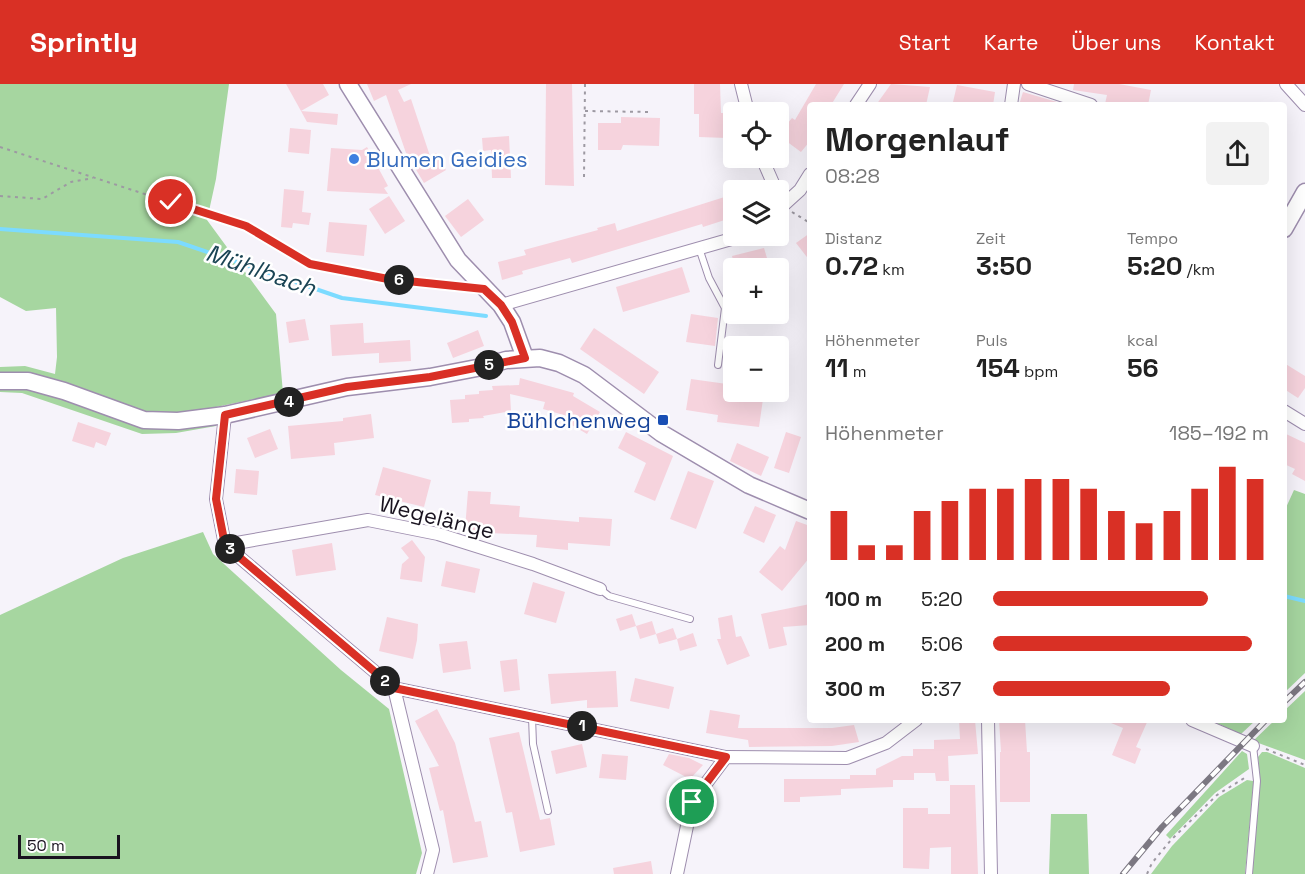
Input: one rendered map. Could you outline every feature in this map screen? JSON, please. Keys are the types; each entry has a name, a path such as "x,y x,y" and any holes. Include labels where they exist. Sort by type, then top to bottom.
{"street":[{"path":"348,84 452,251 484,289 501,305 512,322 525,358"},
{"path":"741,84 746,102"},
{"path":"858,102 870,84"},
{"path":"1011,102 1014,84"},
{"path":"1028,84 1082,102"},
{"path":"1286,84 1305,105"},
{"path":"789,198 800,190 807,179"},
{"path":"1287,222 1305,192"},
{"path":"501,305 723,241"},
{"path":"0,381 28,381 64,391 144,420 178,421 225,415 347,387 430,377 525,358 540,358 559,363 584,375 661,433 749,485 807,510"},
{"path":"225,415 216,499 225,545 394,688 726,757 847,758 886,743 912,723"},
{"path":"1287,415 1305,424"},
{"name":"Wegelänge","path":"225,545 368,520 438,534 532,564 600,589"},
{"path":"394,688 433,850 427,874"},
{"path":"988,723 991,874"},
{"path":"1199,723 1253,746"},
{"path":"677,874 692,802 726,757"}],"lane":[{"path":"699,248 709,278 725,308 718,365"},
{"path":"600,589 609,596 690,619"},
{"path":"532,716 532,744 548,812"},
{"path":"1249,874 1257,770 1253,746"}],"path":[{"path":"584,177 585,84"},
{"path":"585,111 649,112"},
{"path":"0,147 246,226 310,264 388,279 484,289"},
{"path":"0,196 42,199 71,182 96,178"},
{"path":"789,210 807,221"},
{"path":"1253,746 1305,765"},
{"path":"1146,874 1152,863 1172,840 1217,795 1257,770"}],"green space":[{"path":"0,84 229,84 216,179 207,220 276,314 283,393 216,407 216,426 176,433 142,434 22,393 0,392 0,367 25,366 55,374 57,357 56,308 26,311 0,297"},
{"path":"1294,490 1305,494 1305,673 1287,690 1287,505"},
{"path":"203,532 213,554 341,670 389,709 422,853 416,874 0,874 0,615 123,558"},
{"path":"1305,691 1305,760 1253,741 1272,723 1287,723 1287,708"},
{"path":"1217,723 1253,723 1241,734"},
{"path":"1242,751 1247,754 1249,769 1215,793 1170,839 1166,835"},
{"path":"1262,752 1305,768 1305,874 1252,874 1260,782 1258,757"},
{"path":"1247,780 1253,781 1253,788 1245,874 1151,874 1172,846 1219,797"},
{"path":"1051,814 1087,814 1089,874 1049,874"}],"building":[{"path":"286,84 323,84 329,95 301,111"},
{"path":"367,84 411,84 398,90 404,102 411,99 430,156 436,153 446,170 424,183 406,153 386,95 374,101"},
{"path":"546,84 572,84 574,186 545,185"},
{"path":"694,84 720,84 723,138 699,137 699,114 694,114"},
{"path":"816,84 844,84 833,102 807,102 807,145 801,152 789,143 789,122 792,118 795,120"},
{"path":"891,84 930,87 927,102 878,102"},
{"path":"1074,84 1119,84 1151,90 1149,102 1105,102 1107,95 1073,90"},
{"path":"957,85 995,92 993,102 953,102"},
{"path":"1023,92 1057,102 1020,102"},
{"path":"301,111 338,114 337,125 307,122"},
{"path":"621,117 660,118 659,146 623,145 621,150 598,150 598,123 621,123"},
{"path":"290,128 311,130 309,154 288,152"},
{"path":"509,136 511,178 492,178 491,150 483,151 482,138"},
{"path":"367,147 388,186 384,188 388,194 327,191 331,148 362,150"},
{"path":"284,189 304,191 302,212 311,213 309,225 293,223 292,228 281,227"},
{"path":"389,196 405,221 385,234 369,209"},
{"path":"723,197 723,221 703,227 702,224 572,263 570,258 522,271 523,274 502,280 498,262 526,255 524,250 598,230 597,228 615,223 617,231"},
{"path":"468,199 484,220 461,237 445,216"},
{"path":"329,222 367,225 364,256 326,252"},
{"path":"807,235 807,257 796,243"},
{"path":"764,248 767,258 732,258 732,256"},
{"path":"682,267 690,292 623,312 616,287"},
{"path":"691,314 718,318 715,346 686,342"},
{"path":"305,319 309,340 289,343 286,322"},
{"path":"363,323 364,343 410,340 411,361 379,363 379,353 332,356 330,325"},
{"path":"594,328 659,372 644,394 580,349"},
{"path":"478,330 484,346 453,358 447,343"},
{"path":"1287,365 1305,376 1305,388 1298,398 1287,391"},
{"path":"520,378 574,393 573,396 600,412 587,434 570,424 574,418 543,409 545,402 510,394 511,411 483,416 484,418 469,419 469,422 452,423 450,400 465,399 465,395 493,390 492,386 519,385"},
{"path":"691,379 723,383 723,402 763,402 759,427 717,422 718,415 686,410"},
{"path":"371,414 374,438 334,443 335,455 291,459 288,426 343,421 343,418"},
{"path":"78,422 111,433 106,446 96,442 94,448 72,441"},
{"path":"270,429 278,449 255,458 247,438"},
{"path":"626,432 673,456 655,501 634,492 646,463 618,448"},
{"path":"786,432 801,437 789,473 774,468"},
{"path":"1287,434 1305,443 1305,481 1292,474 1295,469 1287,465"},
{"path":"737,443 769,457 761,476 730,461"},
{"path":"383,467 431,480 424,507 375,495"},
{"path":"236,469 259,471 257,495 234,493"},
{"path":"688,471 714,481 696,529 670,519"},
{"path":"468,491 491,492 490,504 520,506 519,517 579,522 579,517 612,519 610,546 568,543 568,550 536,547 537,535 489,533 465,529"},
{"path":"755,506 776,515 764,543 743,533"},
{"path":"796,521 807,525 807,561 782,591 759,572 780,546 785,550"},
{"path":"412,540 425,557 422,582 400,579 402,564 409,558 401,548"},
{"path":"332,543 336,570 296,576 292,550"},
{"path":"446,561 480,569 475,593 441,586"},
{"path":"533,582 565,592 556,623 524,614"},
{"path":"807,605 807,625 783,627 787,645 769,649 761,614"},
{"path":"632,614 636,626 620,631 616,619"},
{"path":"732,615 736,637 741,636 750,656 727,665 717,639 721,639 718,618"},
{"path":"387,617 418,624 413,659 379,651"},
{"path":"652,621 656,634 640,639 636,626"},
{"path":"673,628 677,639 659,644 656,634"},
{"path":"693,633 697,646 680,651 677,639"},
{"path":"467,641 471,669 443,673 439,644"},
{"path":"517,659 520,690 504,692 500,661"},
{"path":"616,671 618,707 587,708 587,700 551,704 548,674"},
{"path":"635,678 674,687 669,709 630,701"},
{"path":"437,709 455,743 475,822 481,821 488,857 453,863 443,810 440,811 429,768 439,766 415,721"},
{"path":"710,710 740,715 738,728 832,728 854,725 859,742 832,746 749,747 748,740 706,733"},
{"path":"959,723 975,723 978,754 948,756 949,781 936,781 935,773 914,773 914,780 893,780 893,787 841,789 841,795 800,797 800,802 784,802 784,779 850,779 850,775 876,775 876,769 902,756 913,756 913,749 934,749 934,740 960,739"},
{"path":"999,723 1025,723 1027,752 1030,752 1030,802 1000,802"},
{"path":"1111,723 1147,723 1136,747 1141,749 1135,764 1112,755 1123,728"},
{"path":"519,732 540,820 550,818 555,845 520,852 512,812 506,813 489,738"},
{"path":"582,744 587,767 556,774 551,751"},
{"path":"602,754 628,756 626,780 599,778"},
{"path":"669,754 689,758 703,765 690,779 663,765"},
{"path":"950,785 975,785 978,874 951,874 951,847 930,848 929,869 903,868 903,808 928,808 928,814 950,814"},
{"path":"651,861 653,874 614,874 613,868"}],"waterway":[{"name":"Mühlbach","path":"0,229 178,242 342,298 486,316"},
{"name":"Mühlbach","path":"1287,597 1305,601"}],"railway":[{"path":"1287,699 1305,682"},
{"path":"1123,874 1162,827 1263,723"}],"place":[{"name":"Blumen Geidies","path":"354,159"},
{"name":"Bühlchenweg","path":"663,420"}],"route":[{"path":"171,202 246,226 310,264 388,279 484,289 501,305 512,322 525,358 430,377 347,387 225,415 216,499 225,545 394,688 726,757 692,802"}]}
